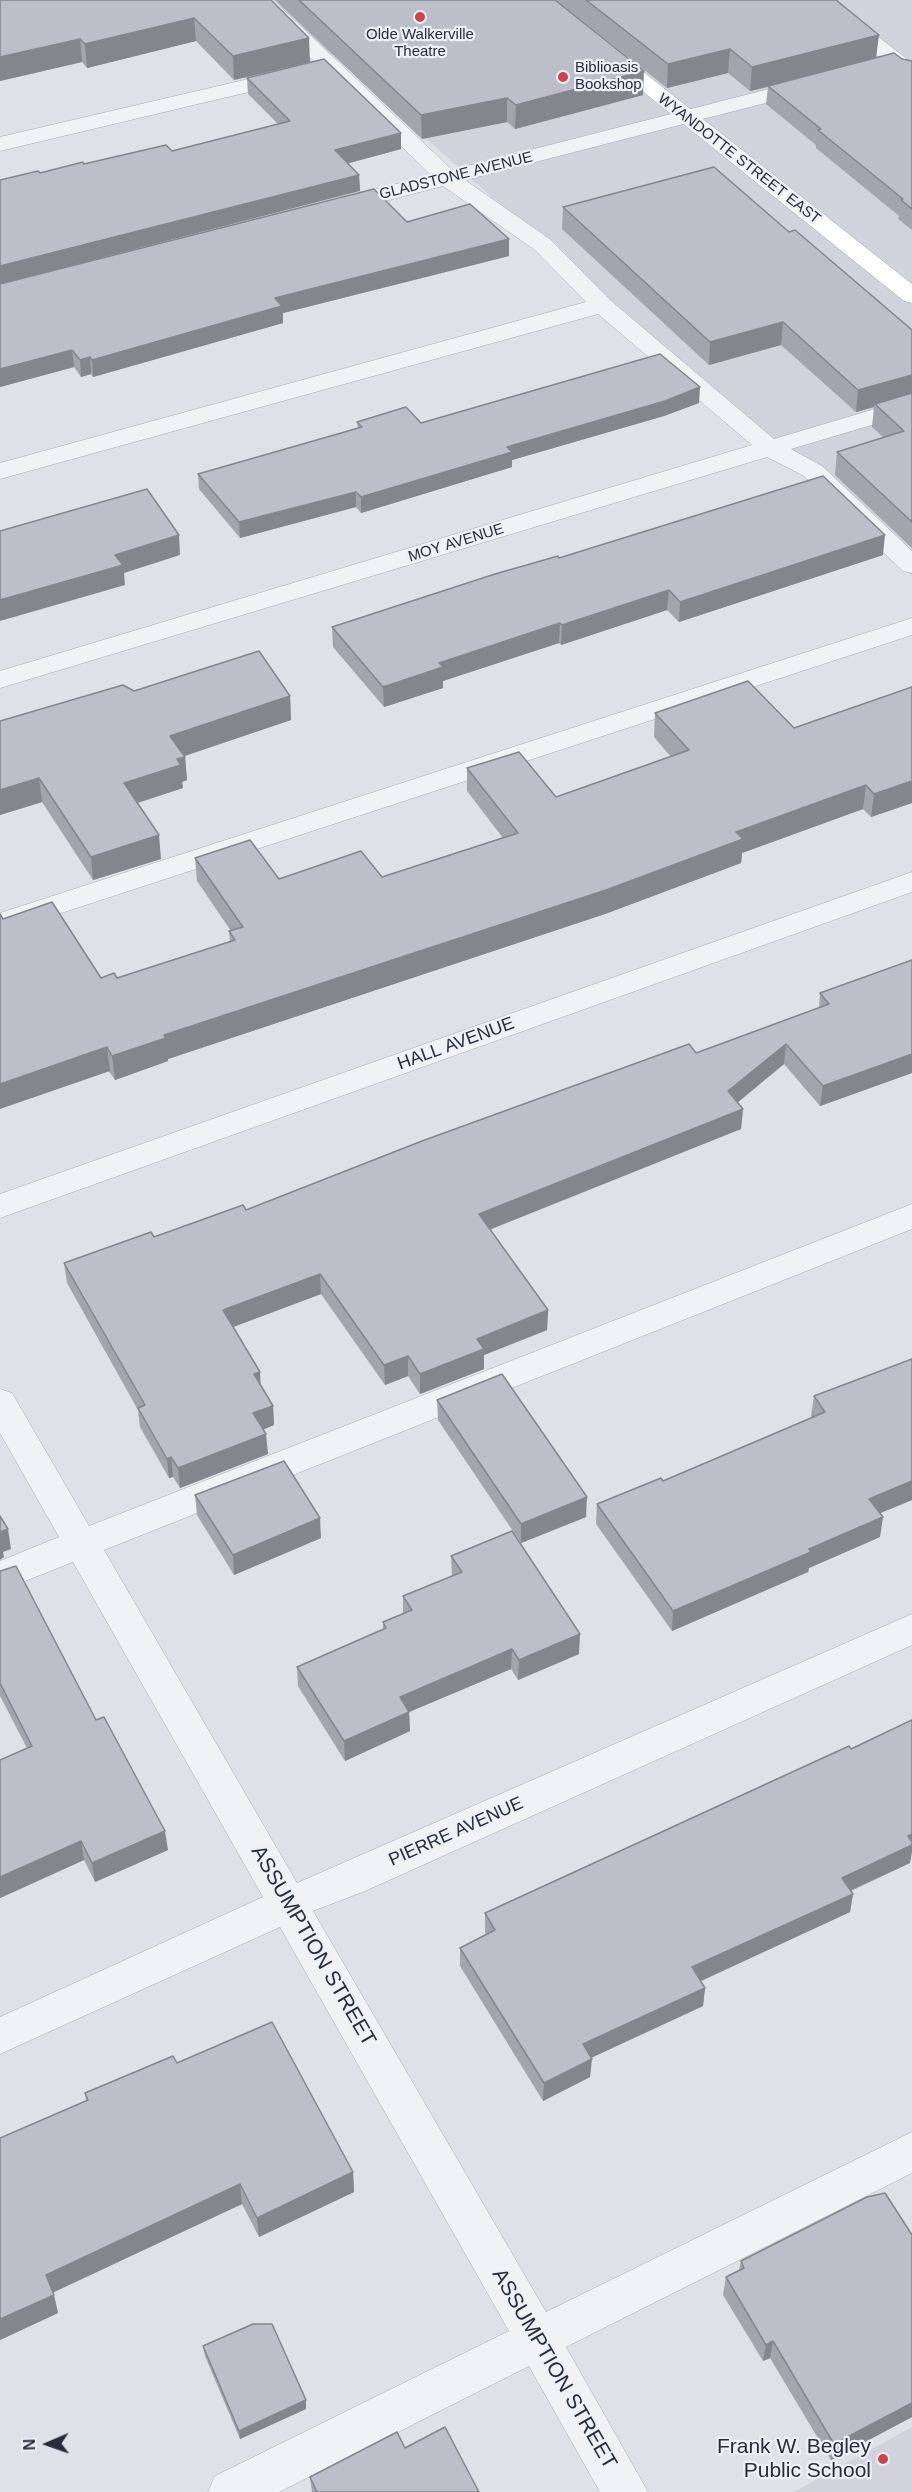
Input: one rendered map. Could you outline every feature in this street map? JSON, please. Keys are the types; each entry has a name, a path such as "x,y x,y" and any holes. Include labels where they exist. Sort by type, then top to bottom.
{"main road":[{"name":"WYANDOTTE STREET EAST","path":"538,0 912,296"}],"street":[{"path":"261,0 447,178 543,245 602,305 770,448 813,471 912,565"},
{"path":"818,0 907,65"},
{"path":"0,144 331,65"},
{"path":"876,68 907,65"},
{"name":"GLADSTONE AVENUE","path":"321,211 831,80"},
{"path":"0,471 602,305"},
{"name":"MOY AVENUE","path":"0,680 912,405"},
{"path":"0,923 912,626"},
{"name":"HALL AVENUE","path":"0,1206 912,882"},
{"path":"0,1576 912,1216"},
{"name":"ASSUMPTION STREET","path":"0,1402 625,2492"},
{"name":"PIERRE AVENUE","path":"0,2036 225,1935 287,1904 351,1879 912,1629"},
{"path":"231,2492 912,2152"}],"shaded area":[{"path":"155,0 912,0 912,576 793,465 331,54 232,77"},
{"name":"Frank W. Begley Public School","path":"912,2427 912,2492 794,2492"}],"building":[{"path":"0,0 271,0 309,38 233,56 194,18 85,44 80,39 0,57"},
{"path":"299,0 555,0 644,71 516,105 507,98 421,115"},
{"path":"586,0 836,0 879,35 752,67 730,49 668,64"},
{"path":"894,53 902,59 912,61 912,209 768,86"},
{"path":"324,59 401,133 335,150 359,175 0,266 0,180 166,145 172,151 290,121 247,78"},
{"path":"714,167 789,232 795,230 912,330 912,375 858,390 783,322 710,342 563,207"},
{"path":"374,189 407,222 470,204 509,239 275,298 282,306 92,360 90,357 80,360 72,350 0,369 0,284"},
{"path":"660,354 700,387 665,401 507,447 512,452 361,497 356,492 239,522 198,474 362,427 357,422 406,407 421,423"},
{"path":"912,393 912,522 837,452 904,431 875,404"},
{"path":"823,476 885,535 680,602 669,590 562,625 560,623 439,663 443,667 383,687 332,627 495,574 558,556 559,558"},
{"path":"147,489 179,535 115,555 123,565 0,600 0,531"},
{"path":"259,651 290,696 170,736 185,757 177,759 181,765 124,783 159,835 91,857 39,778 0,790 0,721 123,685 134,691"},
{"path":"748,681 794,728 912,687 912,781 874,794 866,785 736,832 743,839 606,890 164,1035 166,1038 112,1056 107,1047 0,1084 0,914 3,919 52,902 101,978 114,973 117,978 235,940 229,931 243,927 195,858 250,840 279,879 361,851 382,877 518,833 467,768 519,752 556,797 689,750 655,713"},
{"path":"912,960 912,1054 823,1086 786,1044 728,1091 743,1109 479,1214 548,1310 477,1339 484,1349 420,1374 408,1356 384,1365 320,1274 223,1310 260,1372 254,1374 273,1406 253,1413 266,1434 178,1468 171,1457 167,1459 138,1408 145,1405 64,1263 151,1232 154,1237 243,1205 246,1210 422,1141 689,1044 696,1053 829,1004 820,993"},
{"path":"912,1359 912,1481 869,1499 883,1517 809,1549 811,1552 673,1611 597,1504 661,1478 663,1481 825,1412 814,1396"},
{"path":"502,1374 587,1497 521,1524 437,1400"},
{"path":"284,1461 320,1518 233,1555 195,1495"},
{"path":"0,1516 8,1529 0,1532"},
{"path":"512,1531 580,1634 519,1660 512,1649 400,1697 409,1712 344,1741 297,1667 386,1628 383,1622 412,1610 403,1596 462,1572 451,1556"},
{"path":"16,1566 96,1720 104,1717 165,1831 92,1863 81,1841 0,1877 0,1760 32,1746 0,1683 0,1571"},
{"path":"912,1720 912,1834 908,1836 912,1845 842,1878 853,1894 692,1967 705,1988 583,2044 592,2059 544,2083 460,1948 495,1930 485,1913 849,1746 851,1749"},
{"path":"272,2022 353,2172 257,2218 240,2184 46,2275 54,2295 0,2319 0,2138 88,2100 85,2093 173,2056 177,2063"},
{"path":"885,2193 912,2235 912,2403 834,2444 773,2341 766,2345 726,2277 744,2268 741,2261 867,2197"},
{"path":"253,2324 272,2324 306,2400 239,2431 203,2346"},
{"path":"445,2427 479,2492 317,2492 310,2477 397,2432 405,2448"}],"place":[{"name":"Olde Walkerville Theatre","path":"420,17"},
{"name":"Biblioasis Bookshop","path":"563,77"},
{"name":"Frank W. Begley Public School","path":"883,2459"}]}
